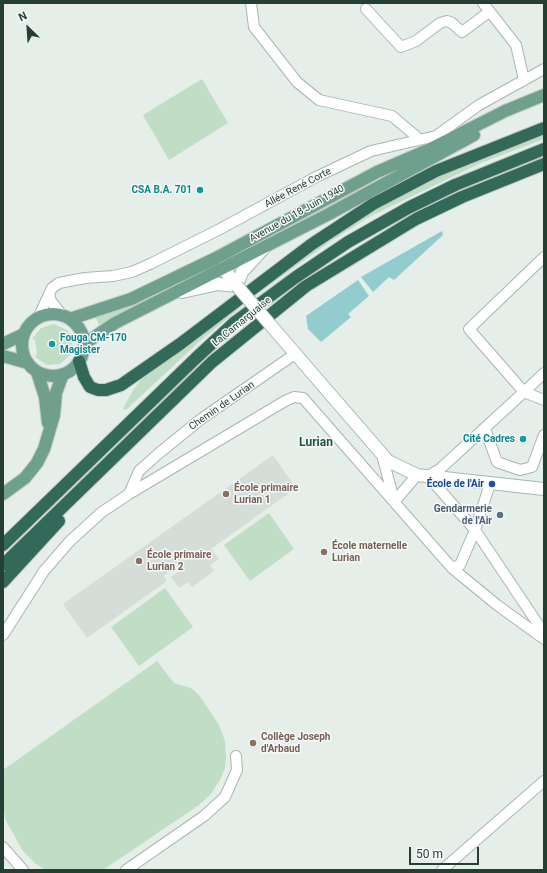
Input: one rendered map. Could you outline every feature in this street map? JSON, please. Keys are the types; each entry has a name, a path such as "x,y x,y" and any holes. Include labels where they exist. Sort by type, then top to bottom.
{"highway":[{"path":"79,361 84,377 90,386 98,390 106,390 121,385 180,344 312,244 373,204 436,171 544,128"},
{"name":"La Camarguaise","path":"3,545 235,322 296,277 348,242 408,208 455,185 544,149"},
{"name":"La Camarguaise","path":"3,566 172,399 212,362 306,286 416,219 462,197 544,164"},
{"path":"3,582 61,519 226,358 250,330"}],"main road":[{"name":"Avenue du 18 Juin 1940","path":"84,344 115,323 175,294 220,263 340,190 428,150 504,111 544,95"},
{"name":"Avenue du 18 Juin 1940","path":"66,317 131,299 220,263 264,248 395,179 497,122 522,105"},
{"path":"37,372 50,375 63,374 69,371 79,361 84,344 82,334 77,326 66,317 45,315 29,325 24,334 22,349 28,363 37,372 45,397 50,430"},
{"path":"3,344 24,334"},
{"path":"3,356 28,363"},
{"path":"3,494 25,478 36,463 47,442 56,393 63,374"}],"street":[{"path":"252,3 254,27 297,82 320,100 392,116 417,137 417,140"},
{"path":"483,3 516,46 524,80"},
{"path":"366,9 401,47 416,41 440,23 447,21 452,23 462,32 489,12"},
{"name":"Allée René Corte","path":"49,294 52,288 59,283 132,272 222,228 316,177 371,151 436,136 479,106 544,69"},
{"path":"237,286 242,272 264,248"},
{"path":"544,257 468,329 524,392 544,400"},
{"path":"220,263 237,286 382,455 395,465 422,475 544,489"},
{"path":"175,294 218,284 237,286"},
{"path":"49,294 51,301 66,317"},
{"path":"38,318 49,294"},
{"name":"Chemin de Lurian","path":"129,494 139,472 150,461 201,419 295,354"},
{"path":"394,502 422,475 440,469 544,373"},
{"path":"3,635 18,609 44,571 70,541 102,512 129,494 276,406 294,397 303,398 452,568 544,640"},
{"path":"485,429 497,462 520,470 532,467 544,435"},
{"path":"382,455 394,502"},
{"path":"422,475 475,530 544,633"},
{"path":"452,568 460,565 475,530 490,484"},
{"path":"126,870 204,816 225,797 237,770 236,756"},
{"path":"442,870 544,781"},
{"path":"3,847 23,870"}],"shaded area":[{"path":"273,455 296,488 211,549 219,559 210,565 214,571 192,587 188,582 179,588 171,577 181,570 178,565 163,576 167,581 87,638 63,604"}],"green space":[{"path":"202,79 228,123 169,160 143,115"},
{"path":"544,132 544,139 481,163 371,216 328,243 256,295 254,293 324,241 370,210 428,180"},
{"path":"424,158 236,257 235,255 363,182"},
{"path":"201,269 210,269 99,325 95,316"},
{"path":"238,304 241,307 199,342 126,410 123,409 133,390 142,378"},
{"path":"54,324 67,330 71,336 72,349 70,355 60,364 47,365 35,357 37,353 35,340 32,339 41,328"},
{"path":"269,513 294,549 250,581 224,545"},
{"path":"165,588 193,627 139,666 111,627"},
{"path":"157,661 174,683 191,688 199,695 219,725 225,741 226,757 225,768 220,780 210,795 199,805 103,870 45,870 35,863 23,851 6,821 3,808 3,770"}],"water":[{"path":"442,231 443,235 394,280 389,277 373,292 361,277"},
{"path":"358,280 369,296 348,314 351,317 321,342 308,329 306,316"}],"place":[{"name":"CSA B.A. 701","path":"200,190"},
{"name":"Fouga CM-170 Magister","path":"52,344"},
{"name":"Cité Cadres","path":"523,439"},
{"name":"École de l'Air","path":"492,484"},
{"name":"École primaire Lurian 1","path":"226,494"},
{"name":"Gendarmerie de l'Air","path":"500,515"},
{"name":"École maternelle Lurian","path":"324,552"},
{"name":"École primaire Lurian 2","path":"139,561"},
{"name":"Collège Joseph d'Arbaud","path":"253,743"}],"district":[{"name":"Lurian","path":"316,443"}]}
